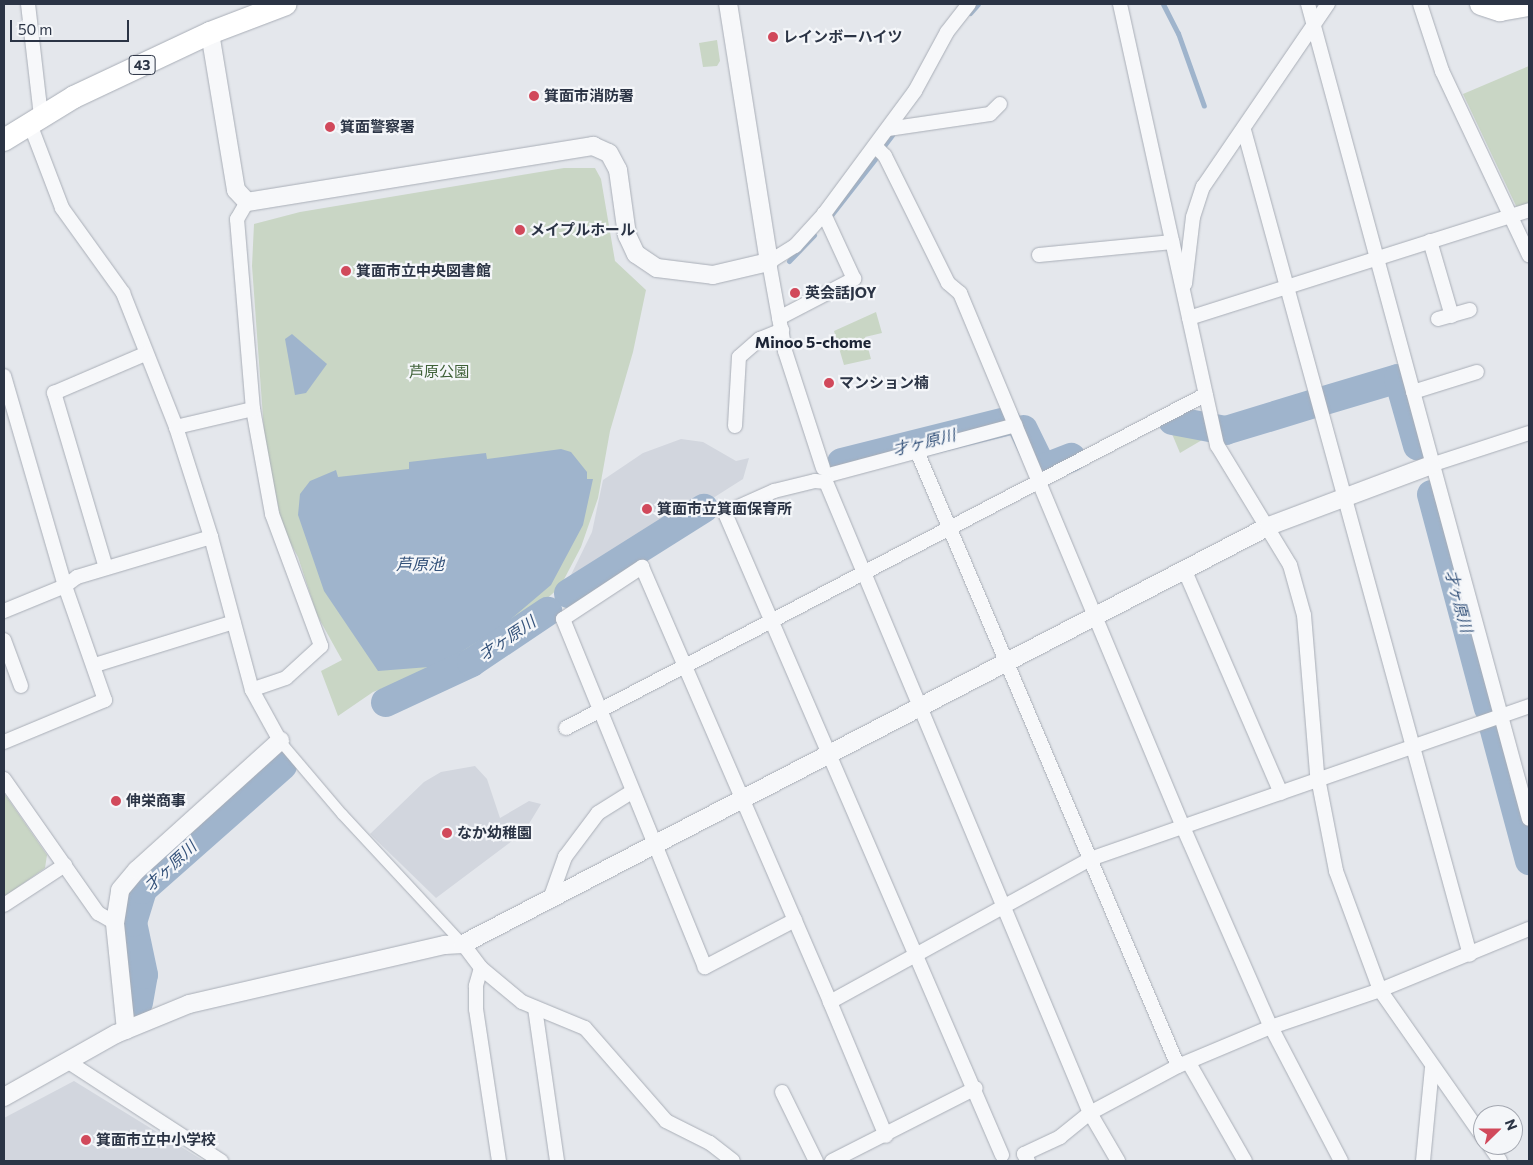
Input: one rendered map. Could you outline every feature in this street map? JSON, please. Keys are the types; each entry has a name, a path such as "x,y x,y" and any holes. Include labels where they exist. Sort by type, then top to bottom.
{"main road":[{"name":"43","path":"4,140 74,97 210,33 286,4"},
{"path":"1481,4 1500,10 1529,5"}],"street":[{"path":"28,4 35,120 62,208 123,293 145,354 176,427 211,537 252,690 280,741 342,814 464,944 481,968 522,1002 585,1028 666,1121 710,1143 733,1161"},
{"path":"728,4 785,351 826,472 1015,425"},
{"path":"252,690 286,678 321,646 272,514 253,409 237,218 247,202 593,146 609,153 618,170 630,241 636,254 657,268 713,276 769,262 795,246 824,214 915,91 947,32 969,4"},
{"path":"1120,4 1217,445 1269,526 1290,565 1304,615 1318,780 1336,871 1380,990 1432,1068 1473,1123"},
{"path":"1308,4 1431,465 1529,819"},
{"path":"1184,292 1194,217 1203,187 1244,130 1313,23 1328,4"},
{"path":"1420,4 1442,71 1529,255"},
{"path":"210,33 236,190 247,202"},
{"path":"888,129 990,114 1000,104"},
{"path":"1244,130 1415,746 1470,955"},
{"path":"875,146 885,156 948,283 960,293 1183,827 1271,1027 1342,1161"},
{"path":"1189,318 1376,257 1529,210"},
{"path":"735,426 739,357 781,324 854,279 824,214"},
{"path":"1430,241 1452,316"},
{"path":"1038,255 1172,242"},
{"path":"1438,320 1470,310"},
{"path":"106,568 54,393 145,354"},
{"path":"1413,392 1461,384 1476,372"},
{"path":"4,742 105,700 95,665 65,586 5,385"},
{"path":"566,728 1205,395"},
{"path":"176,427 253,409"},
{"path":"4,1097 126,1030 189,1004 445,945 464,944 743,801 1269,526 1431,465 1529,433"},
{"path":"916,449 949,529 1009,662 1090,859 1184,1064 1245,1161"},
{"path":"1002,1155 976,1088 725,513 774,491 815,481 826,482 862,573 1090,1113 1118,1161"},
{"path":"4,612 65,586 77,576 211,537"},
{"path":"795,920 705,967 563,619 642,567 795,920 886,1136"},
{"path":"1184,569 1280,793"},
{"path":"95,665 234,622"},
{"path":"4,640 21,686"},
{"path":"830,1002 1003,909 1090,859 1529,706"},
{"path":"126,1030 116,923 120,890 137,870 280,741"},
{"path":"4,779 98,913 116,923"},
{"path":"550,899 565,857 598,813 632,792"},
{"path":"4,905 65,864"},
{"path":"1028,1161 1024,1154 1060,1136 1090,1113 1184,1064 1271,1027 1380,990 1470,955 1529,929"},
{"path":"481,968 476,986 476,1009 499,1161"},
{"path":"535,1008 557,1161"},
{"path":"67,1061 221,1161"},
{"path":"1423,1161 1432,1068"},
{"path":"832,1161 886,1136 976,1088"},
{"path":"782,1092 816,1161"}],"shaded area":[{"name":"箕面市立箕面保育所","path":"681,439 703,442 736,461 749,458 743,479 570,589 566,585 592,532 603,480 643,453"},
{"name":"なか幼稚園","path":"475,766 487,779 500,818 529,801 541,804 524,832 436,898 370,834 424,782 441,772"},
{"name":"箕面市立中小学校","path":"74,1081 204,1161 4,1161 4,1118"}],"green space":[{"path":"717,40 720,61 717,66 703,67 699,43"},
{"path":"1529,66 1529,204 1517,208 1463,94"},
{"name":"芦原公園","path":"564,168 595,168 601,179 615,261 646,290 633,352 610,431 598,498 581,547 560,587 517,625 457,660 373,692 338,716 321,671 342,660 317,615 298,557 283,529 265,445 252,266 254,224 300,212"},
{"path":"876,312 882,333 865,337 871,359 844,365 834,331"},
{"path":"1167,422 1196,429 1202,440 1180,453"},
{"path":"4,793 47,855 45,868 4,897"}],"water":[{"path":"292,334 327,364 306,393 295,395 285,339"},
{"name":"芦原池","path":"561,449 571,452 587,472 587,479 593,479 583,525 551,585 505,624 461,652 429,667 378,671 324,591 298,515 300,494 310,481 336,470 338,477 409,469 409,462 486,453 487,459"}],"waterway":[{"path":"970,13 978,4"},
{"path":"1163,4 1178,33 1204,106"},
{"path":"883,147 892,135"},
{"path":"832,214 875,159"},
{"path":"789,261 814,235"},
{"name":"才ヶ原川","path":"1324,400 1398,378 1417,445"},
{"name":"才ヶ原川","path":"1172,420 1225,430 1314,403"},
{"name":"才ヶ原川","path":"841,462 1006,421"},
{"name":"才ヶ原川","path":"1023,429 1042,468 1071,457"},
{"name":"才ヶ原川","path":"1431,494 1488,708"},
{"name":"才ヶ原川","path":"568,593 703,508"},
{"name":"才ヶ原川","path":"385,702 471,662 547,611"},
{"name":"才ヶ原川","path":"1493,726 1529,860"},
{"name":"才ヶ原川","path":"138,1002 143,974 132,922 142,889 282,765"}],"place":[{"name":"レインボーハイツ","path":"773,37"},
{"name":"箕面市消防署","path":"534,96"},
{"name":"箕面警察署","path":"330,127"},
{"name":"メイプルホール","path":"520,230"},
{"name":"箕面市立中央図書館","path":"346,271"},
{"name":"英会話JOY","path":"795,293"},
{"name":"マンション楠","path":"829,383"},
{"name":"箕面市立箕面保育所","path":"647,509"},
{"name":"伸栄商事","path":"116,801"},
{"name":"なか幼稚園","path":"447,833"},
{"name":"箕面市立中小学校","path":"86,1140"}],"district":[{"name":"Minoo 5-chome","path":"813,342"}]}
